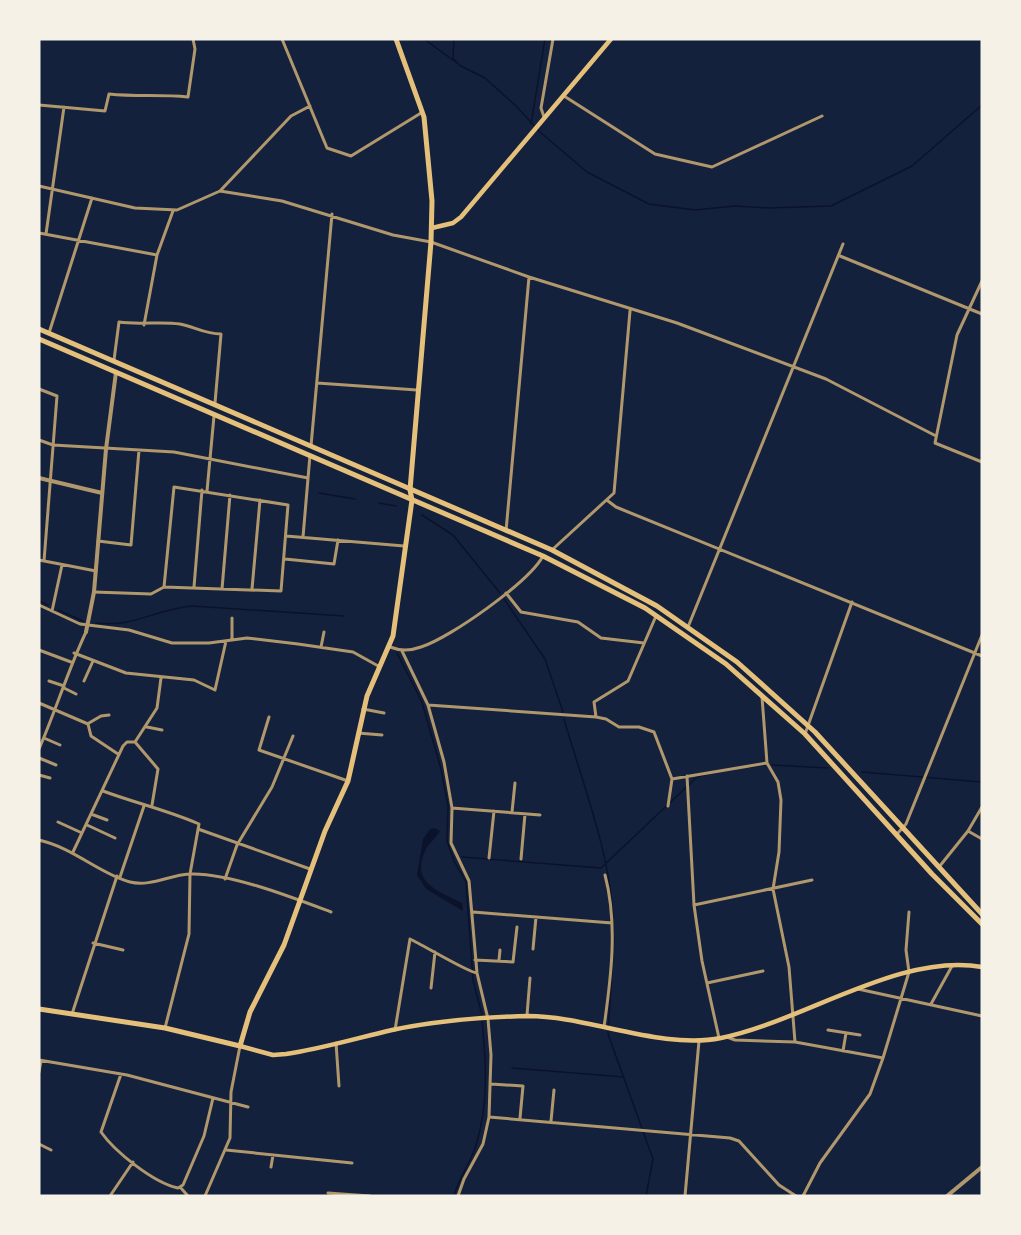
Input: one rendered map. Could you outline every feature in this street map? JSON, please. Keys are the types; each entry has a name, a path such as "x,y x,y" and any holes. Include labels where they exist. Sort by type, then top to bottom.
{"main road":[{"path":"240,1046 250,1012 280,953 310,869 348,781 363,709 390,647 396,623 412,500 410,489 432,228 431,177 423,112 396,39"},
{"path":"432,228 453,223 460,217 611,39"},
{"path":"39,329 552,550 622,586 688,627 764,684 849,767 982,914"},
{"path":"39,339 543,556 587,576 656,615 726,664 805,734 982,924"},
{"path":"39,1009 165,1028 279,1055 395,1030 526,1016 700,1039 725,1037 794,1015 858,989 909,972 952,966 982,967"}],"street":[{"path":"39,105 105,111 109,94 140,98 160,94 188,97 195,50 193,39"},
{"path":"282,39 327,148 351,156 423,112"},
{"path":"544,117 541,108 553,39"},
{"path":"564,96 655,154 712,167 822,116"},
{"path":"39,186 52,187 135,208 173,211 220,190 291,116 310,106"},
{"path":"46,234 64,107"},
{"path":"220,190 282,201 332,214 393,235 431,242 529,277 676,323 796,367 857,393 936,436"},
{"path":"49,333 92,198"},
{"path":"144,325 157,255 173,211"},
{"path":"311,447 332,214"},
{"path":"39,233 157,255"},
{"path":"688,627 796,367 843,244"},
{"path":"840,256 982,314"},
{"path":"506,531 529,277"},
{"path":"982,281 957,335 935,443 982,462"},
{"path":"552,550 608,501 614,493 631,310"},
{"path":"114,362 119,322 144,325 180,324 206,334 221,334 215,405"},
{"path":"40,745 56,710 74,653 86,632 94,592 106,449 116,372"},
{"path":"317,383 419,390"},
{"path":"39,389 57,396 44,561"},
{"path":"207,491 214,414"},
{"path":"39,440 53,445 139,450 210,458 308,478"},
{"path":"98,541 131,545 139,450"},
{"path":"303,537 310,455"},
{"path":"39,478 102,493"},
{"path":"94,592 151,594 164,587 282,591 288,505 174,487 164,587"},
{"path":"194,587 202,490"},
{"path":"222,589 230,495"},
{"path":"252,589 260,500"},
{"path":"608,501 616,507 982,656"},
{"path":"286,536 406,546"},
{"path":"284,559 334,564 338,540"},
{"path":"390,647 402,651 421,648 438,640 506,593 543,556"},
{"path":"39,560 96,571"},
{"path":"52,611 62,565"},
{"path":"506,593 521,612 578,622 601,639 644,643"},
{"path":"805,734 810,727 824,673 852,602"},
{"path":"39,605 87,625 129,630 171,643 247,638 357,653 380,667"},
{"path":"596,717 594,702 628,681 656,615"},
{"path":"232,618 232,640"},
{"path":"321,647 324,632"},
{"path":"897,834 903,828 982,635"},
{"path":"74,653 126,673 194,680 215,690 226,641"},
{"path":"337,649 341,642"},
{"path":"39,650 71,662"},
{"path":"402,651 428,705 444,762 452,808 451,843 469,881 475,960 488,1019 491,1084 489,1117 483,1144 464,1179 458,1196"},
{"path":"84,681 93,661"},
{"path":"135,742 159,703 161,678"},
{"path":"49,681 76,694"},
{"path":"763,695 761,702 767,763 778,782 781,800 779,852 773,889 789,967 795,1042"},
{"path":"39,703 88,724"},
{"path":"428,705 596,717 606,719 619,727 639,727 654,732 658,737 672,779 668,806"},
{"path":"363,709 384,713"},
{"path":"88,724 101,716 109,715"},
{"path":"269,717 259,750 348,781"},
{"path":"88,724 91,736 118,754"},
{"path":"146,727 162,730"},
{"path":"358,733 382,735"},
{"path":"225,879 237,845 272,787 293,736"},
{"path":"44,738 60,745"},
{"path":"73,852 103,791 118,754 127,742 135,742 159,769 152,806"},
{"path":"39,758 56,765"},
{"path":"672,779 767,763"},
{"path":"39,775 50,778"},
{"path":"687,776 694,905 719,1038"},
{"path":"512,812 515,783"},
{"path":"103,791 199,824 190,874 189,934 165,1028"},
{"path":"72,1014 93,943 144,806"},
{"path":"938,868 968,831 982,807"},
{"path":"452,808 540,815"},
{"path":"489,858 494,811"},
{"path":"91,814 108,820"},
{"path":"521,859 525,814"},
{"path":"58,822 82,834"},
{"path":"86,825 115,838"},
{"path":"198,829 237,845 310,869"},
{"path":"968,831 982,839"},
{"path":"39,840 73,852 139,884 190,874 225,879 300,900 331,912"},
{"path":"604,1027 611,962 612,923 611,900 605,875"},
{"path":"694,905 755,890 773,889 812,880"},
{"path":"473,912 612,923"},
{"path":"803,1196 820,1163 870,1094 909,972 906,950 909,912"},
{"path":"533,949 536,917"},
{"path":"475,960 513,962 517,927"},
{"path":"395,1030 410,939 436,951 470,973 477,973"},
{"path":"93,943 123,950"},
{"path":"499,961 500,950"},
{"path":"431,988 436,951"},
{"path":"931,1004 952,966"},
{"path":"707,983 763,971"},
{"path":"526,1016 530,978"},
{"path":"858,989 863,992 902,997 982,1016"},
{"path":"828,1030 860,1035"},
{"path":"843,1051 846,1033"},
{"path":"725,1037 735,1040 795,1042 883,1058"},
{"path":"685,1196 700,1039"},
{"path":"336,1043 339,1086"},
{"path":"205,1196 230,1138 230,1103 240,1046"},
{"path":"39,1072 40,1060 121,1074 248,1107"},
{"path":"121,1074 101,1132 110,1144 156,1181 180,1187 188,1196"},
{"path":"491,1084 523,1086 520,1119"},
{"path":"551,1122 554,1090"},
{"path":"180,1187 204,1136 213,1098"},
{"path":"489,1117 730,1138 739,1141 779,1185 796,1196"},
{"path":"39,1144 51,1150"},
{"path":"226,1150 352,1163"},
{"path":"271,1167 273,1155"},
{"path":"110,1196 133,1162"},
{"path":"947,1196 982,1167"},
{"path":"328,1192 370,1196"}],"water":[{"path":"435,828 440,831 426,849 421,871 429,885 462,903 463,911 426,889 417,875 423,839 430,829"}],"waterway":[{"path":"424,39 457,63"},
{"path":"454,39 453,58 459,65 485,78 540,132 587,172 649,204 695,210 735,206 769,208 831,206 912,166 982,105"},
{"path":"531,124 545,39"},
{"path":"319,493 355,499"},
{"path":"379,503 396,506"},
{"path":"422,515 453,535 500,593"},
{"path":"504,599 545,659 563,712"},
{"path":"39,601 48,605"},
{"path":"96,623 122,623 192,606 344,616"},
{"path":"58,610 83,621"},
{"path":"397,653 422,702 441,769 448,806 447,841 454,861 466,882 473,980 482,1015"},
{"path":"564,719 602,846 613,922"},
{"path":"750,767 764,765"},
{"path":"772,765 828,768"},
{"path":"862,772 982,782"},
{"path":"462,857 601,868 697,777 707,774"},
{"path":"614,936 608,1034 653,1159 646,1196"},
{"path":"454,1196 474,1152 483,1114 485,1067 482,1020"},
{"path":"512,1068 624,1077"}]}
